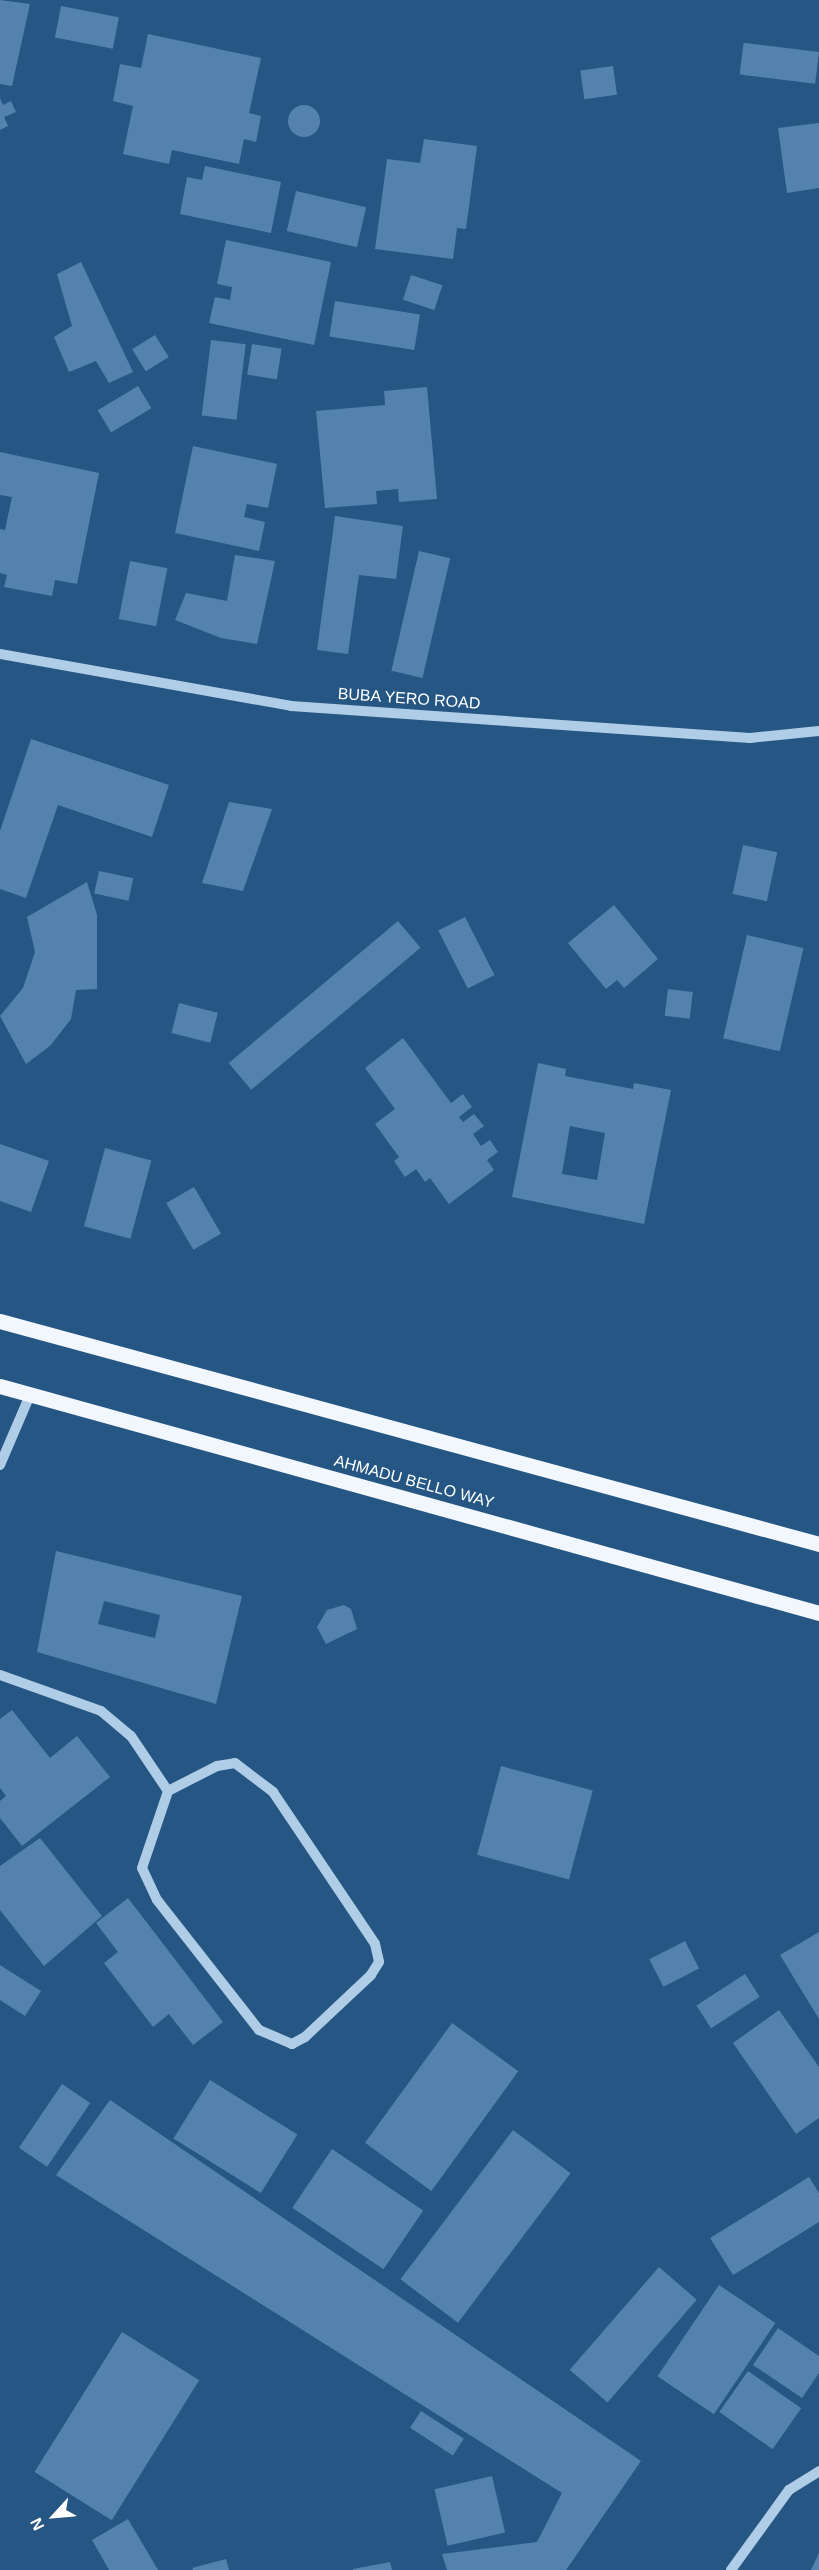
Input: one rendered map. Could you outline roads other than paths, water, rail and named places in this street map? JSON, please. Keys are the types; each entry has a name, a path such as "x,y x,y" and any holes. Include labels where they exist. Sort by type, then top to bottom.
{"main road":[{"path":"0,1321 819,1544"},
{"name":"AHMADU BELLO WAY","path":"0,1386 819,1613"}],"street":[{"name":"BUBA YERO ROAD","path":"0,654 291,706 750,738 819,731"},
{"path":"0,1465 30,1395"},
{"path":"0,1675 101,1711 131,1736 168,1791"},
{"path":"235,1763 255,1775 273,1792 375,1944 379,1962 371,1975 305,2037 292,2044 259,2030 157,1900 142,1862 168,1791 217,1766 235,1763"},
{"path":"731,2570 789,2490 819,2471"}]}
